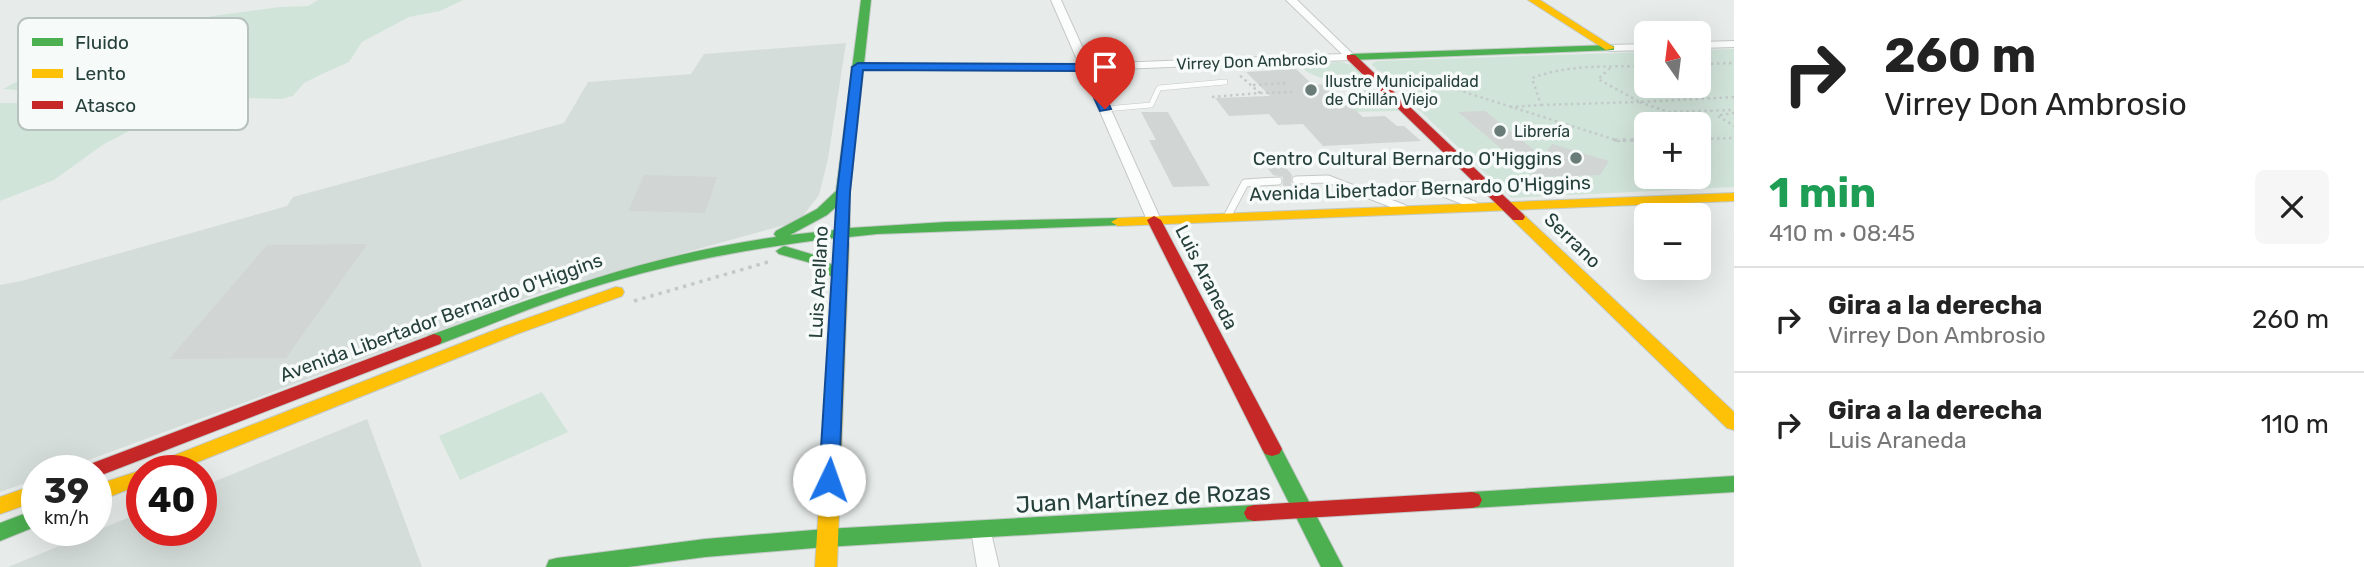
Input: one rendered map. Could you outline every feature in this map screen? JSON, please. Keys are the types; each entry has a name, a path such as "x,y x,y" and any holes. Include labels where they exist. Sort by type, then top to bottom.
{"main road":[{"name":"Luis Arellano","path":"826,567 844,192 866,0"},
{"path":"1533,0 1611,48"},
{"name":"Virrey Don Ambrosio","path":"1351,57 1611,48"},
{"name":"Serrano","path":"1351,57 1734,423"},
{"path":"739,248 793,229 822,212 844,192"},
{"name":"Avenida Libertador Bernardo O'Higgins","path":"112,456 550,296 663,264 739,248 842,238 1046,230 1107,222 1734,197"},
{"name":"Luis Araneda","path":"1154,220 1332,567"},
{"name":"Avenida Libertador Bernardo O'Higgins","path":"195,455 593,300 684,273 842,238"},
{"path":"784,251 817,260 840,278"},
{"name":"Juan Martínez de Rozas","path":"556,567 705,548 826,538 1734,484"},
{"path":"0,506 21,498"},
{"path":"0,532 21,523"}],"street":[{"name":"Luis Araneda","path":"1056,0 1154,220"},
{"name":"Serrano","path":"1291,0 1351,57"},
{"path":"1712,45 1734,44"},
{"name":"Virrey Don Ambrosio","path":"1611,48 1634,47"},
{"name":"Virrey Don Ambrosio","path":"858,67 1087,67 1351,57"},
{"path":"982,530 988,567"}],"lane":[{"path":"1105,109 1151,105 1158,88 1225,82"},
{"path":"1296,180 1328,179 1409,210"},
{"path":"1227,217 1245,183 1278,181"},
{"path":"1376,197 1389,188 1449,184"},
{"path":"1426,186 1480,207"}],"path":[{"path":"1712,64 1734,63"},
{"path":"1541,105 1532,78 1559,69 1634,66"},
{"path":"1611,67 1598,79 1639,102 1670,111 1733,111"},
{"path":"1235,72 1260,93"},
{"path":"1253,85 1286,83"},
{"path":"1381,86 1434,85 1458,90 1619,141 1634,141"},
{"path":"1212,97 1292,92"},
{"path":"1507,107 1734,97"},
{"path":"1733,111 1718,116 1734,126"},
{"path":"1711,139 1732,139"}],"shaded area":[{"path":"846,43 828,159 819,195 799,221 543,292 102,455 21,455 21,485 0,492 0,285 287,206 293,197 564,123 588,82 691,74 704,54"},
{"path":"367,419 422,567 8,567 59,546 112,546 112,524 126,519 126,546 217,546 217,480"}],"green space":[{"path":"318,0 463,0 440,11 409,17 362,42 349,62 304,83 293,96 281,99 248,98 248,18 208,18 280,7 308,6"},
{"path":"1734,49 1734,187 1711,188 1711,112 1634,112 1634,189 1693,189 1511,198 1371,64 1377,61 1634,52 1634,98 1712,98 1712,50"},
{"path":"1341,62 1355,66 1372,83 1335,81 1316,76 1301,67 1290,68 1287,65"},
{"path":"18,82 18,90 3,89"},
{"path":"1377,89 1400,111 1346,112 1330,97 1345,95"},
{"path":"0,103 18,104 18,130 131,130 104,144 54,180 0,201"},
{"path":"542,392 568,432 460,480 439,436"}],"building":[{"path":"1296,69 1313,85 1327,84 1363,117 1385,116 1397,126 1404,126 1421,141 1323,146 1303,124 1278,125 1269,114 1229,116 1215,98 1270,96 1246,72"},
{"name":"Centro Cultural Bernardo O'Higgins","path":"1485,111 1543,157 1552,144 1609,161 1600,175 1535,177 1458,112"},
{"path":"1141,112 1168,112 1210,186 1173,187 1149,140 1156,140"},
{"path":"1259,157 1277,157 1292,175 1291,184 1302,187 1283,188 1283,177 1273,175"},
{"path":"644,175 717,177 705,213 628,211"},
{"path":"367,244 286,358 169,359 267,245"}],"traffic: fast":[{"path":"842,243 843,192 866,0"},
{"path":"1351,57 1610,48"},
{"path":"781,234 822,212 843,192"},
{"path":"434,340 583,285 619,274 731,249 806,237 877,230 1118,222"},
{"path":"784,251 816,260 840,277"},
{"path":"1272,449 1332,567"},
{"path":"1472,500 1734,484"},
{"path":"557,567 705,548 826,538 1254,513"},
{"path":"0,532 21,523"}],"traffic: slow":[{"path":"1533,0 1610,48"},
{"path":"1118,222 1734,197"},
{"path":"1518,217 1734,423"},
{"path":"826,567 842,243"},
{"path":"195,455 511,330 616,292"},
{"path":"112,488 126,482"},
{"path":"0,506 21,498"}],"traffic: jam":[{"path":"1351,57 1518,217"},
{"path":"1154,220 1272,449"},
{"path":"112,463 434,340"},
{"path":"1254,513 1472,500"}],"place":[{"name":"Ilustre Municipalidad de Chillán Viejo","path":"1311,90"},
{"name":"Librería","path":"1500,131"},
{"name":"Centro Cultural Bernardo O'Higgins","path":"1576,158"}],"route":[{"path":"829,480 844,192 858,67 1087,67 1105,109"}]}
